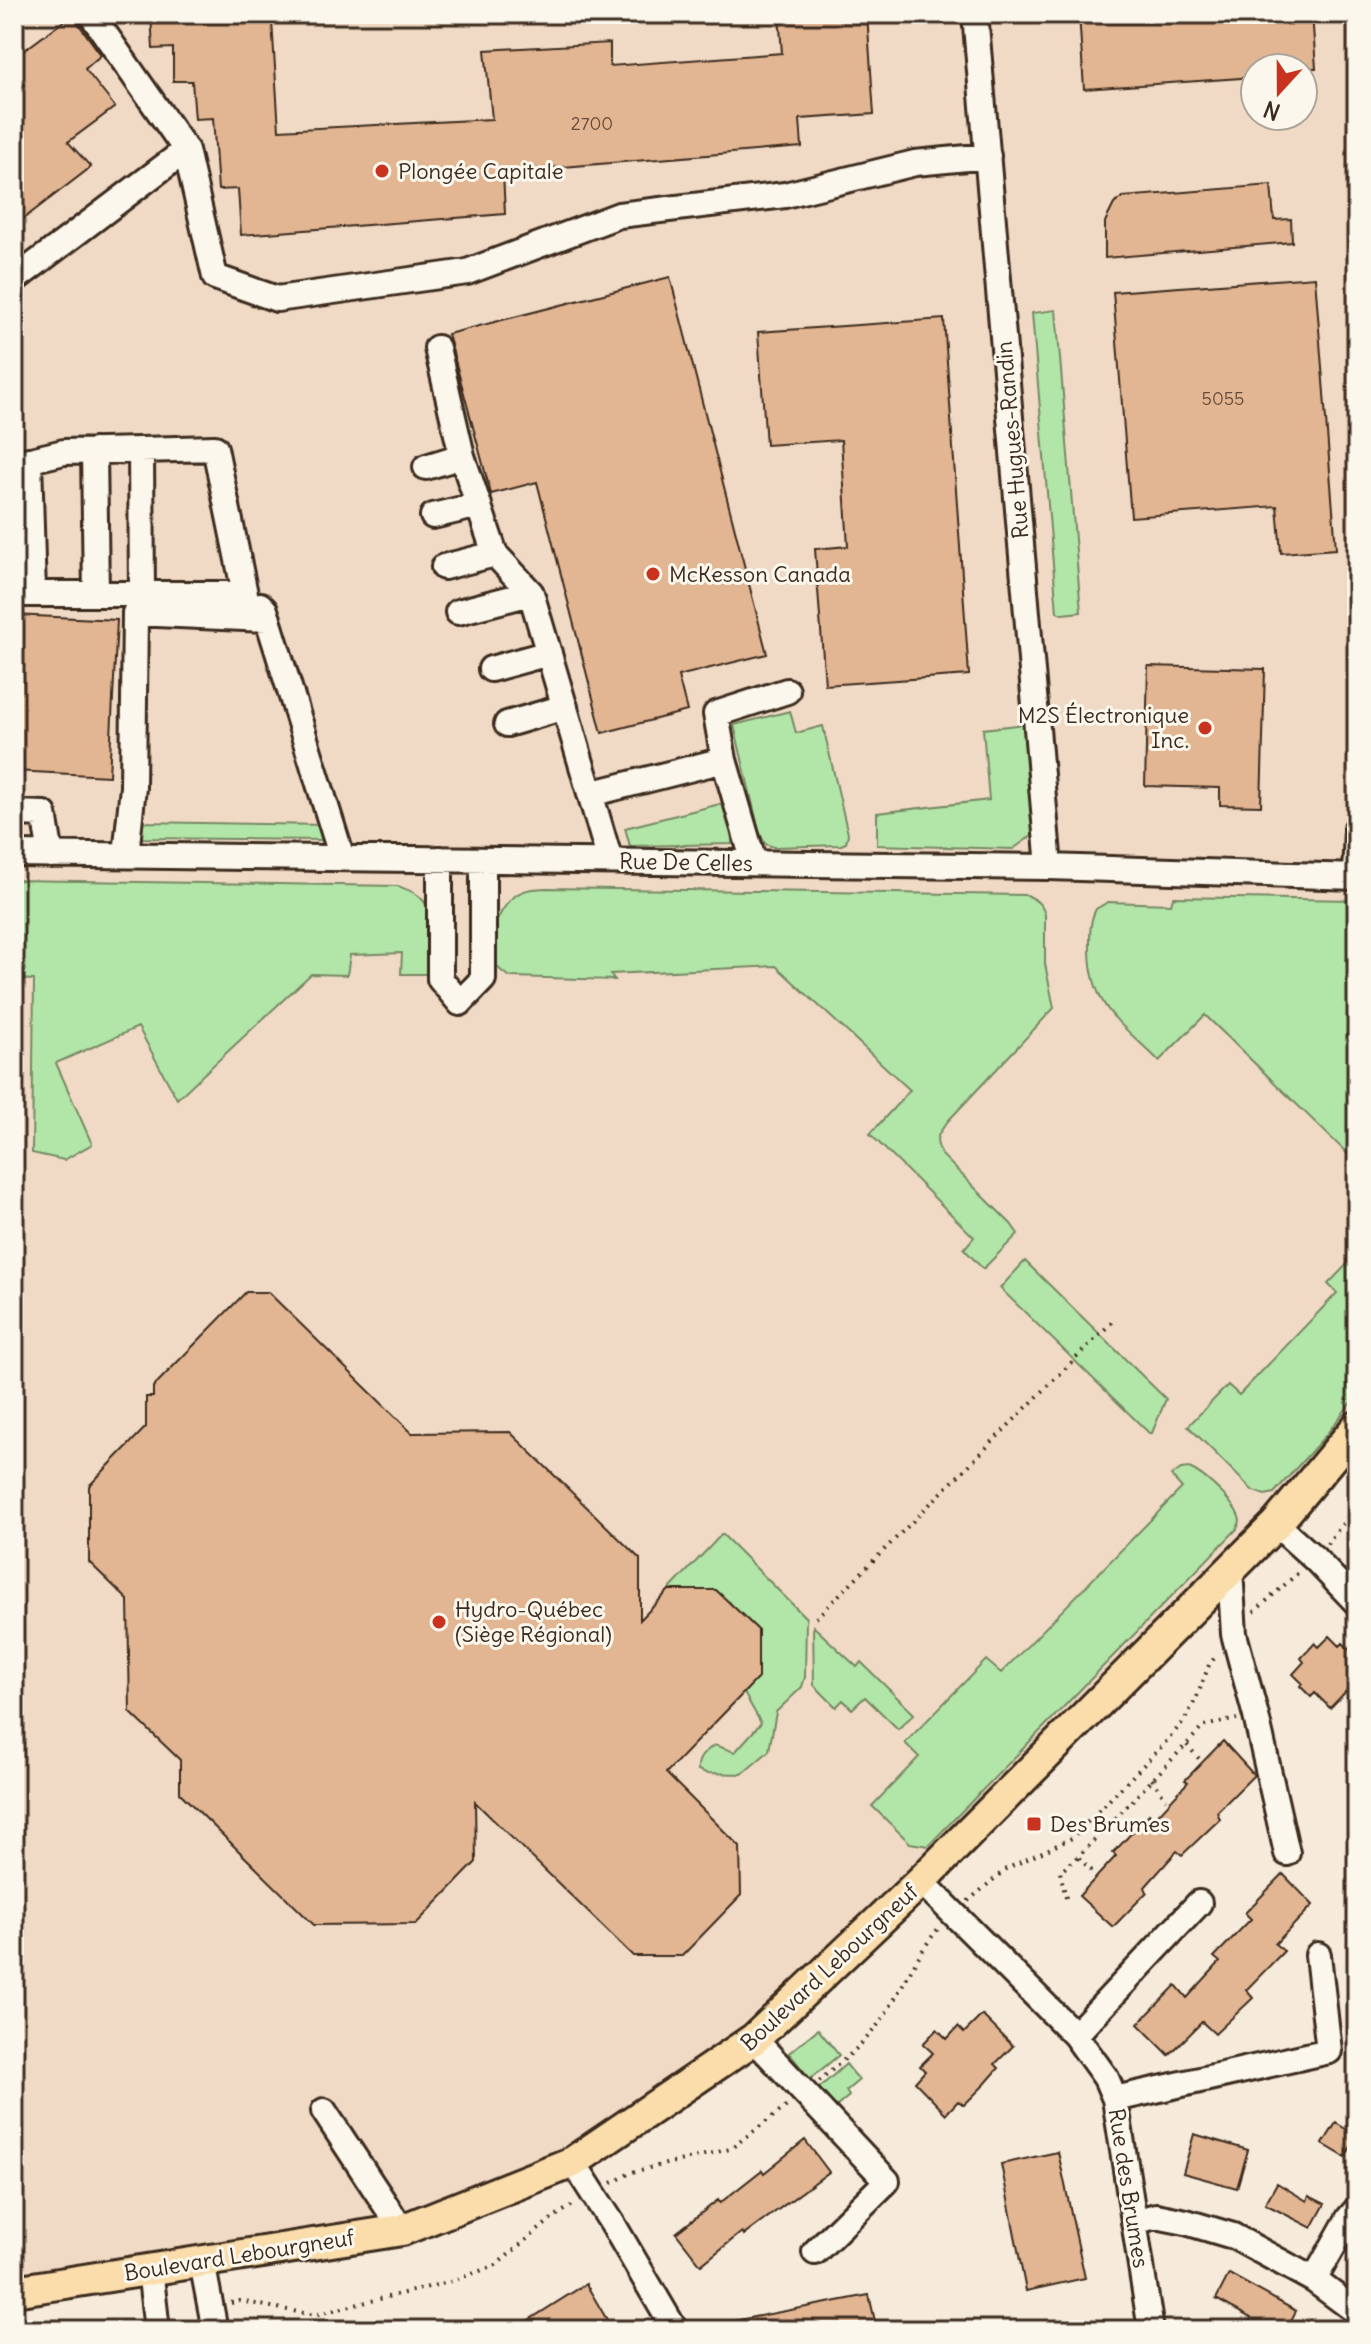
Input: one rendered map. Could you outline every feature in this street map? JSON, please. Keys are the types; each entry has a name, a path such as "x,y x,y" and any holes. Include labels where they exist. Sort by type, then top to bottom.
{"main road":[{"name":"Boulevard Lebourgneuf","path":"14,2291 402,2230 573,2162 754,2039 921,1881 1276,1524 1357,1427"}],"street":[{"path":"91,14 186,150 215,277 277,299 467,272 619,215 785,195 915,163 988,156"},
{"name":"Rue Hugues-Randin","path":"975,14 1049,867"},
{"path":"14,280 186,150"},
{"path":"437,348 462,456 495,554 531,593 610,861"},
{"path":"245,594 215,448 64,452 22,462 23,594 245,594 265,610 342,858"},
{"path":"141,450 142,594"},
{"path":"94,451 96,594"},
{"path":"426,467 462,456"},
{"path":"433,516 479,505"},
{"path":"444,567 495,554"},
{"path":"458,612 531,593"},
{"path":"126,855 133,787 135,613 268,619"},
{"path":"491,669 549,653"},
{"path":"754,863 724,760 716,714 787,691"},
{"path":"507,724 565,707"},
{"path":"590,794 724,760"},
{"path":"14,813 44,814 51,855"},
{"path":"1356,876 1357,828"},
{"name":"Rue De Celles","path":"14,854 1049,867 1356,876"},
{"path":"440,859 440,979 460,1003 483,979 483,860"},
{"path":"1276,1524 1357,1603"},
{"path":"1230,1570 1234,1634 1287,1853"},
{"name":"Rue des Brumes","path":"921,1881 1075,2035 1106,2078 1115,2099 1151,2330"},
{"path":"1075,2035 1199,1903"},
{"path":"1115,2099 1329,2051 1318,1955"},
{"path":"754,2039 887,2181 815,2252"},
{"path":"324,2111 402,2230"},
{"path":"573,2162 675,2330"},
{"path":"1314,2280 1357,2209"},
{"path":"1134,2222 1156,2216 1233,2236 1314,2280 1357,2312"},
{"path":"202,2262 218,2314"},
{"path":"150,2269 156,2324"}],"path":[{"path":"816,1618 1115,1319"},
{"path":"1066,1898 1060,1872 1204,1726 1256,1716"},
{"path":"1187,1745 1201,1761"},
{"path":"1152,1779 1166,1799"},
{"path":"1112,1820 1127,1830"},
{"path":"1078,1857 1094,1873"},
{"path":"105,2330 120,2324 156,2324"}],"shaded area":[{"path":"14,14 1357,14 1357,1427 754,2039 573,2162 402,2230 14,2291"}],"green space":[{"path":"1056,310 1081,612 1062,614 1057,612 1032,313"},
{"path":"790,711 796,733 823,726 848,834 846,843 774,847 765,844 759,831 734,725"},
{"path":"1025,724 1033,835 1013,849 877,845 877,813 989,800 983,729"},
{"path":"724,803 732,844 630,846 625,828"},
{"path":"139,822 327,825 328,840 138,838"},
{"path":"14,880 398,886 420,897 428,910 432,938 428,974 401,974 402,953 350,955 347,975 311,974 177,1099 138,1027 56,1063 92,1144 64,1160 32,1153 34,980 14,979"},
{"path":"545,888 1027,895 1036,900 1045,914 1045,964 1054,1008 948,1121 937,1141 942,1155 1018,1234 983,1269 964,1249 974,1237 870,1134 910,1090 776,966 610,974 615,980 511,977 501,971 494,961 492,950 492,938 500,914 518,894"},
{"path":"1173,897 1357,900 1357,1163 1205,1015 1159,1061 1111,1014 1096,988 1092,972 1091,924 1096,909 1108,902 1171,904"},
{"path":"1357,1254 1357,1395 1274,1493 1265,1495 1253,1491 1188,1426 1228,1385 1239,1395 1337,1293 1328,1284"},
{"path":"1025,1261 1166,1399 1152,1433 1000,1288"},
{"path":"1189,1468 1227,1499 1238,1514 1240,1521 1237,1529 928,1846 910,1843 872,1806 919,1757 905,1743 986,1660 1001,1673 1182,1488 1171,1476"},
{"path":"722,1534 806,1618 805,1677 802,1687 776,1712 769,1751 742,1774 706,1773 698,1770 698,1766 702,1756 714,1745 735,1752 761,1723 744,1693 758,1676 758,1630 716,1590 669,1590"},
{"path":"813,1626 857,1667 861,1662 914,1714 898,1729 865,1697 852,1709 843,1700 836,1707 814,1685"},
{"path":"818,2029 839,2055 810,2079 789,2053"},
{"path":"846,2064 859,2080 846,2091 849,2096 836,2107 819,2088"}],"building":[{"path":"151,14 246,14 247,22 272,21 279,130 492,119 485,50 610,43 610,66 782,53 779,14 867,14 874,114 800,119 802,147 503,172 505,214 241,235 238,189 218,190 213,118 195,119 192,81 173,81 173,48 153,49"},
{"path":"1079,14 1312,14 1315,52 1239,52 1239,78 1084,89"},
{"path":"72,15 101,55 85,69 115,107 68,142 91,167 14,226 14,58"},
{"path":"1271,185 1274,220 1291,219 1292,242 1105,258 1105,222 1114,204 1123,197"},
{"name":"McKesson Canada","path":"670,277 767,654 678,676 687,711 602,733 537,482 491,494 448,334"},
{"path":"1315,277 1336,549 1281,553 1277,506 1131,517 1113,292"},
{"path":"944,319 969,675 825,685 815,549 848,546 841,440 766,445 758,332"},
{"path":"14,615 117,620 109,776 14,771"},
{"name":"M2S Électronique Inc.","path":"1148,666 1265,669 1261,806 1220,805 1220,788 1145,786"},
{"name":"Hydro-Québec (Siège Régional)","path":"246,1292 268,1292 412,1433 510,1432 640,1559 640,1620 669,1590 716,1590 758,1630 758,1678 666,1773 740,1847 741,1895 682,1956 633,1956 475,1802 476,1862 416,1924 314,1925 180,1793 180,1760 130,1712 128,1600 89,1562 89,1486 146,1427 146,1397 153,1397 153,1387"},
{"path":"1330,1636 1354,1654 1350,1658 1357,1665 1357,1680 1330,1708 1315,1693 1311,1697 1293,1674 1304,1662 1301,1658 1315,1643 1319,1647"},
{"path":"1223,1741 1254,1775 1217,1812 1220,1819 1182,1855 1177,1851 1145,1887 1147,1892 1113,1927 1079,1896 1149,1814 1153,1820 1188,1782 1185,1780"},
{"path":"1283,1874 1313,1905 1275,1944 1284,1951 1246,1990 1253,1998 1215,2034 1202,2022 1169,2055 1138,2024 1176,1985 1187,1998 1220,1962 1214,1957 1251,1919 1245,1913"},
{"path":"982,2015 1013,2046 995,2064 999,2068 985,2084 964,2105 958,2101 946,2114 915,2082 925,2071 920,2066 933,2053 923,2044 937,2029 947,2039 958,2027 964,2033"},
{"path":"1336,2123 1357,2136 1345,2157 1323,2144"},
{"path":"1194,2134 1248,2150 1237,2188 1183,2173"},
{"path":"805,2140 829,2172 744,2235 742,2232 701,2265 676,2233 762,2170 764,2173"},
{"path":"1058,2152 1085,2278 1026,2291 1001,2164"},
{"path":"1277,2183 1307,2201 1309,2196 1325,2204 1312,2228 1265,2204"},
{"path":"1229,2274 1296,2311 1286,2330 1265,2330 1249,2321 1251,2318 1216,2299"},
{"path":"586,2284 613,2330 513,2330"},
{"path":"869,2295 877,2330 728,2330 728,2322"}],"place":[{"name":"Plongée Capitale","path":"382,171"},
{"name":"McKesson Canada","path":"653,574"},
{"name":"M2S Électronique Inc.","path":"1205,728"},
{"name":"Hydro-Québec (Siège Régional)","path":"439,1622"},
{"name":"Des Brumes","path":"1034,1824"}]}
